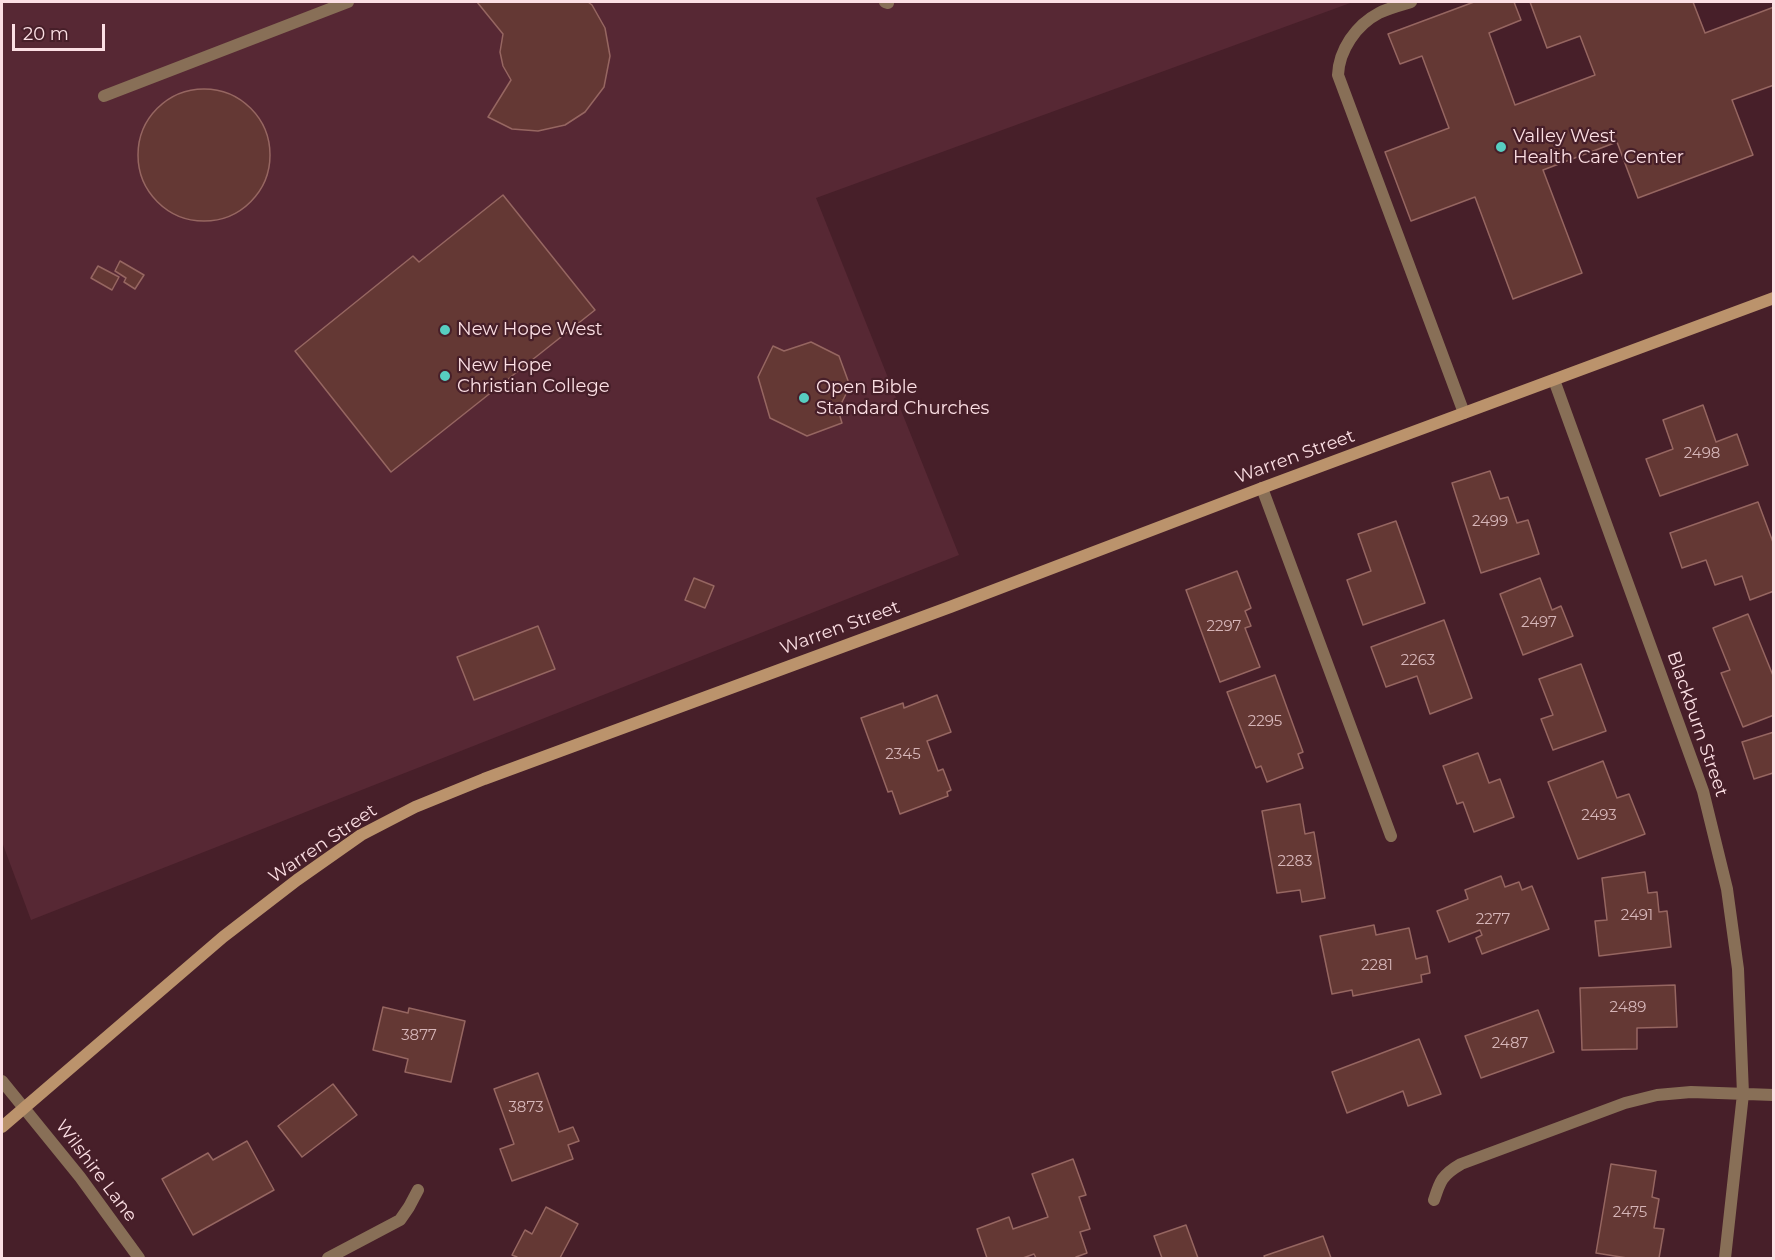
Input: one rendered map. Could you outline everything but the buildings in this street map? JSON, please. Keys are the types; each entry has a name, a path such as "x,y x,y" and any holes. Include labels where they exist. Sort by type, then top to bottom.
{"street":[{"path":"104,96 348,2"},
{"path":"1411,2 1378,14 1359,29 1342,51 1338,64 1338,75 1464,413"},
{"name":"Warren Street","path":"2,1127 223,937 297,880 361,835 416,807 484,779 1773,298"},
{"name":"Blackburn Street","path":"1554,380 1703,791 1727,889 1738,969 1743,1094 1725,1258"},
{"path":"1262,488 1391,836"},
{"path":"2,1080 24,1107"},
{"path":"1434,1200 1442,1179 1450,1170 1461,1164 1625,1103 1657,1095 1691,1092 1773,1095"},
{"name":"Wilshire Lane","path":"24,1107 80,1177 139,1258"},
{"path":"328,1258 400,1220 410,1207 418,1190"}],"shaded area":[{"name":"New Hope Christian College","path":"2,2 1353,2 816,198 959,555 31,920 2,842"}],"place":[{"name":"Valley West Health Care Center","path":"1501,147"},
{"name":"New Hope West","path":"445,330"},
{"name":"New Hope Christian College","path":"445,376"},
{"name":"Open Bible Standard Churches","path":"804,398"}]}
